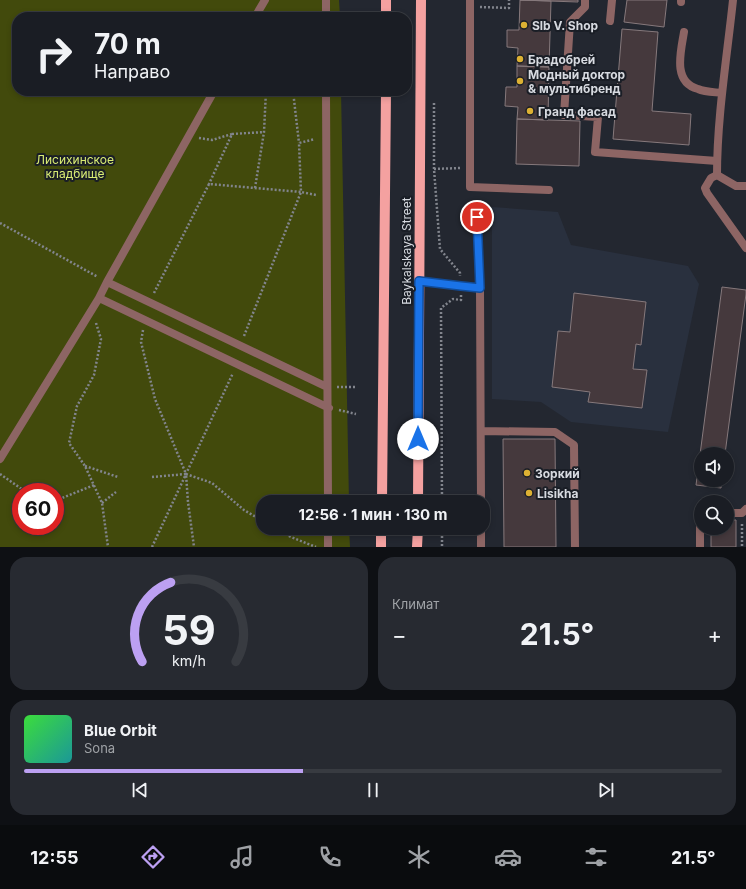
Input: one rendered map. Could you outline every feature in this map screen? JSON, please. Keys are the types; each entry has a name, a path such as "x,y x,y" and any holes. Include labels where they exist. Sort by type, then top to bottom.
{"main road":[{"path":"386,0 386,12"},
{"name":"Baykalskaya Street","path":"418,495 421,0"},
{"name":"Baykalskaya Street","path":"382,495 386,96"},
{"path":"381,535 381,547"},
{"path":"417,547 418,535"}],"street":[{"path":"258,12 265,0"},
{"path":"326,0 326,12"},
{"path":"585,0 585,7 570,22 564,115 598,117 595,152 717,161"},
{"path":"610,21 612,0"},
{"path":"717,175 722,93 734,0"},
{"path":"470,4 470,188 549,190"},
{"path":"684,32 679,62 680,71 684,79 689,85 697,89 722,93"},
{"path":"0,459 92,311 211,96"},
{"path":"326,96 328,495"},
{"path":"717,175 736,186 746,186"},
{"path":"717,175 711,178 705,188 746,248"},
{"path":"477,217 480,288 481,495"},
{"path":"419,281 480,288"},
{"path":"107,282 327,387"},
{"path":"99,298 328,408"},
{"path":"481,431 556,432 574,445 575,547"},
{"path":"734,512 744,511"},
{"path":"328,535 328,547"},
{"path":"481,535 481,547"},
{"path":"700,535 700,547"}],"path":[{"path":"470,4 509,8 509,0"},
{"path":"255,188 264,132 266,96"},
{"path":"241,346 301,192 299,143 294,96"},
{"path":"434,100 434,169 440,249 460,273 461,286 461,300 453,299 441,308 442,495"},
{"path":"189,136 212,140 232,134 264,132"},
{"path":"150,302 209,184 232,134"},
{"path":"299,143 326,136"},
{"path":"434,169 470,168"},
{"path":"209,184 301,192 326,196"},
{"path":"0,223 107,282"},
{"path":"92,311 101,339 94,375 77,406 69,444 85,466 102,503 108,547"},
{"path":"145,320 140,342 155,399 186,474 194,547"},
{"path":"152,547 237,364"},
{"path":"327,387 357,387"},
{"path":"328,408 356,414"},
{"path":"85,466 118,477"},
{"path":"0,474 13,483"},
{"path":"152,477 186,474 212,484 244,510 256,517"},
{"path":"64,497 94,485"},
{"path":"102,503 116,492"},
{"path":"742,547 744,511"},
{"path":"287,535 316,547"},
{"path":"442,535 442,547"}],"shaded area":[{"path":"492,207 558,212 571,245 688,266 699,284 668,432 571,422 541,402 492,399"}],"green space":[{"name":"Лисихинское кладбище","path":"0,0 339,0 340,12 12,12 12,96 341,96 349,495 256,495 256,535 349,535 350,547 0,547"}],"building":[{"path":"520,0 551,1 549,67 517,66 518,48 507,47 507,30 519,30"},
{"path":"520,0 578,0 578,2"},
{"path":"627,0 667,0 664,27 624,22"},
{"path":"622,29 658,32 652,111 691,114 689,145 613,139"},
{"path":"517,66 549,67 548,120 517,119 518,107 505,106 506,87 517,87"},
{"path":"517,119 580,121 579,166 516,164"},
{"path":"722,287 746,290 726,447 701,447"},
{"path":"574,293 646,302 641,345 636,344 633,369 647,370 642,408 588,402 590,392 552,387 558,331 570,332"},
{"name":"Lisikha","path":"503,439 555,439 556,547 504,547"},
{"path":"734,520 736,520 736,547 711,547 711,535 734,535"}],"place":[{"name":"Slb V. Shop","path":"524,25"},
{"name":"Брадобрей","path":"520,59"},
{"name":"Модный доктор & мультибренд","path":"520,81"},
{"name":"Гранд фасад","path":"530,111"},
{"name":"Зоркий","path":"527,473"},
{"name":"Lisikha","path":"529,493"}],"route":[{"path":"418,439 419,281 480,288 477,217"}]}
